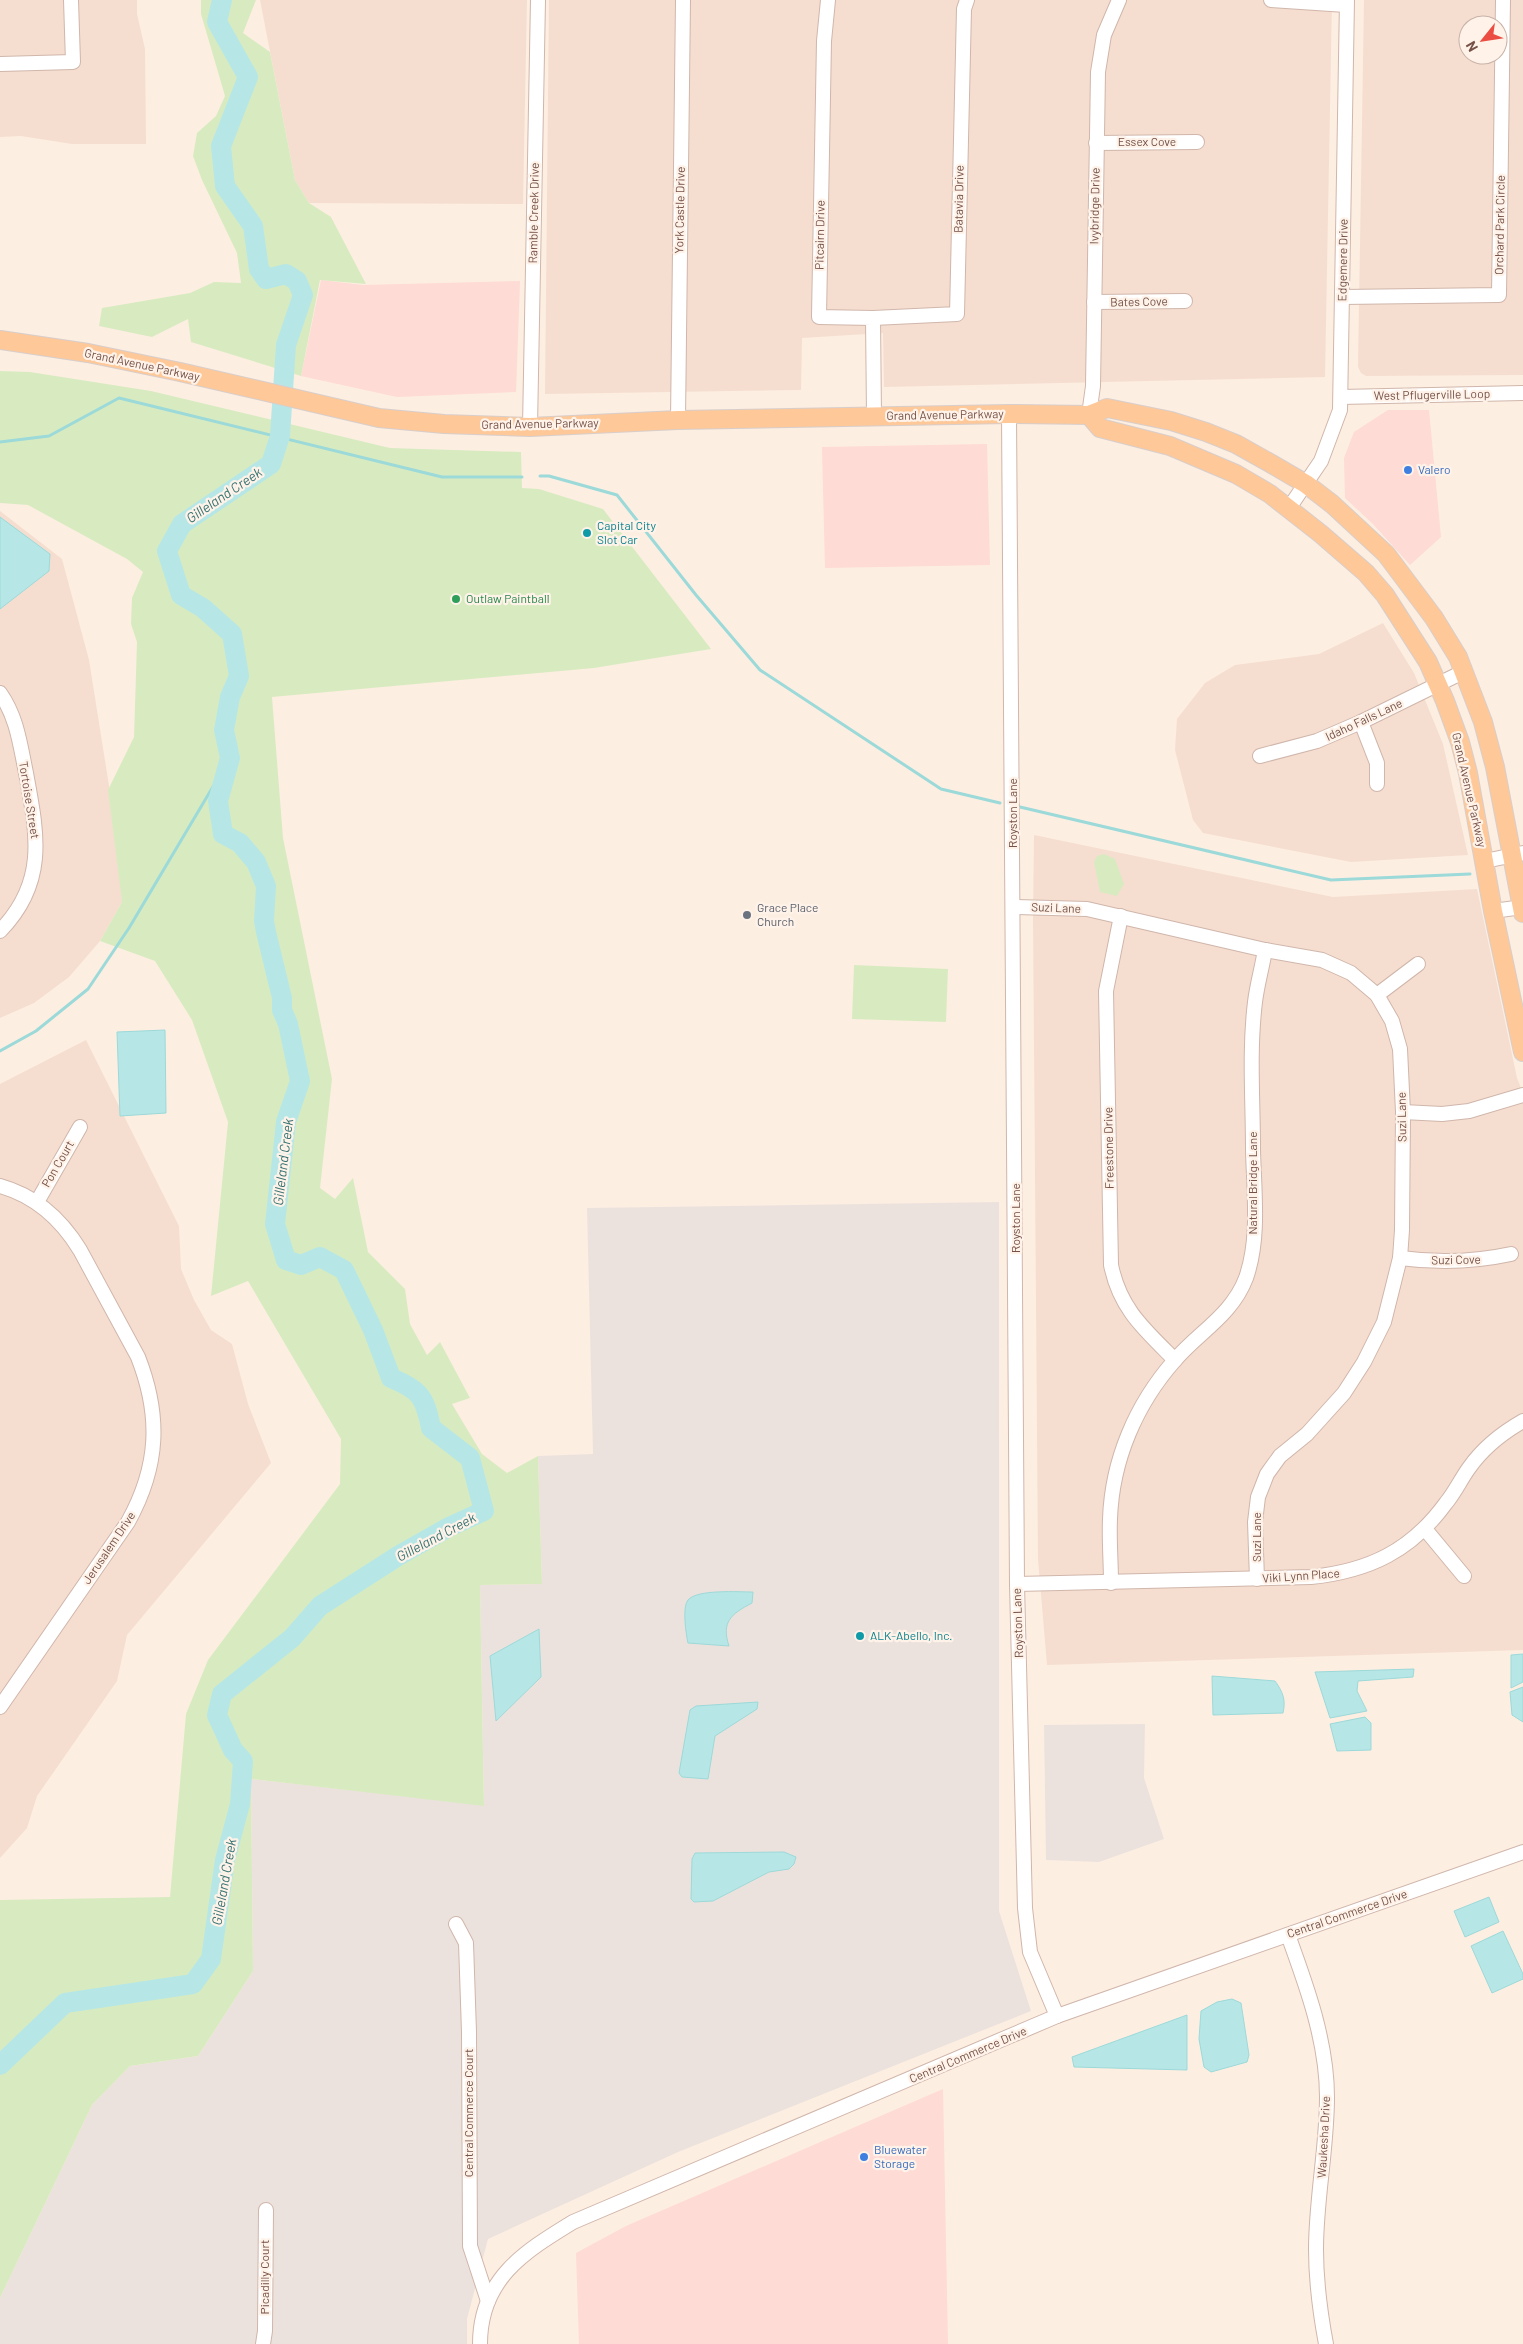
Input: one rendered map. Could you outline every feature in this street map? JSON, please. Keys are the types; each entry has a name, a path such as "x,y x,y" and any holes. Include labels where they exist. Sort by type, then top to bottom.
{"main road":[{"name":"Grand Avenue Parkway","path":"0,340 88,353 180,372 379,418 444,424 530,427 678,420 1009,414 1089,415 1107,408 1171,421 1236,444 1306,484 1332,504 1386,554 1434,618 1458,658 1489,742 1518,854 1523,909"},
{"name":"Grand Avenue Parkway","path":"1089,415 1100,428 1170,446 1236,474 1289,508 1366,573 1385,595 1416,642 1438,685 1460,742 1523,1052"}],"street":[{"path":"0,64 73,62 71,0"},
{"name":"Ramble Creek Drive","path":"530,427 538,0"},
{"name":"York Castle Drive","path":"678,420 683,0"},
{"name":"Pitcairn Drive","path":"828,0 824,41 819,317 873,318"},
{"name":"Batavia Drive","path":"873,318 957,314 964,10 966,0"},
{"name":"Ivybridge Drive","path":"1089,415 1093,386 1098,72 1104,35 1119,0"},
{"path":"1271,0 1346,2"},
{"name":"Orchard Park Circle","path":"1342,297 1499,295 1503,0"},
{"name":"Edgemere Drive","path":"1289,508 1321,461 1334,428 1341,397 1346,2"},
{"name":"Essex Cove","path":"1096,142 1197,142"},
{"name":"Bates Cove","path":"1094,302 1185,301"},
{"path":"873,318 874,416"},
{"name":"West Pflugerville Loop","path":"1341,397 1523,393"},
{"name":"Royston Lane","path":"1009,414 1014,907 1017,1584 1026,1931 1037,1973 1057,2016"},
{"name":"Idaho Falls Lane","path":"1260,756 1316,741 1361,722 1464,672"},
{"name":"Tortoise Street","path":"0,693 6,702 18,732 34,821 36,851 35,867 26,894 17,910 0,931"},
{"path":"1361,722 1377,763 1377,784"},
{"path":"1485,861 1518,854"},
{"name":"Suzi Lane","path":"1014,907 1087,908 1265,950 1322,960 1350,973 1377,994 1392,1021 1400,1049 1402,1112 1402,1230 1400,1258 1384,1322 1364,1362 1344,1393 1306,1434 1280,1456 1268,1474 1258,1497 1255,1522 1257,1579"},
{"path":"1493,911 1523,909"},
{"name":"Freestone Drive","path":"1121,916 1106,991 1111,1265 1114,1282 1130,1314 1175,1360"},
{"name":"Natural Bridge Lane","path":"1110,1583 1110,1518 1115,1480 1123,1448 1135,1419 1151,1391 1175,1360 1228,1310 1246,1278 1254,1239 1252,1051 1255,1002 1265,950"},
{"path":"1377,994 1418,964"},
{"path":"1402,1112 1442,1114 1469,1111 1523,1095"},
{"name":"Pon Court","path":"37,1202 80,1127"},
{"name":"Jerusalem Drive","path":"0,1186 20,1193 37,1202 70,1233 138,1357 152,1405 154,1442 146,1483 128,1522 0,1707"},
{"name":"Suzi Cove","path":"1400,1258 1456,1262 1480,1261 1512,1254"},
{"name":"Viki Lynn Place","path":"1017,1584 1257,1579 1339,1574 1370,1566 1399,1549 1425,1529 1446,1503 1469,1467 1499,1436 1523,1421"},
{"path":"1425,1529 1464,1576"},
{"name":"Central Commerce Drive","path":"480,2344 480,2330 488,2301 500,2278 529,2248 573,2222 1057,2016 1523,1852"},
{"name":"Central Commerce Court","path":"456,1924 466,1943 469,2032 470,2246 488,2301"},
{"name":"Waukesha Drive","path":"1288,1935 1316,2017 1326,2069 1327,2106 1316,2248 1317,2297 1326,2344"},
{"name":"Picadilly Court","path":"263,2344 266,2210"}],"shaded area":[{"path":"0,0 137,0 137,14 145,49 146,144 72,144 21,136 0,137"},
{"path":"260,0 527,0 523,204 309,203 295,180"},
{"path":"549,0 1332,0 1325,377 884,387 883,333 802,338 801,390 545,394"},
{"path":"1364,0 1523,0 1523,375 1366,376 1361,373 1358,367"},
{"path":"321,280 363,285 520,281 516,392 397,397 301,376"},
{"path":"1388,410 1429,410 1441,537 1410,565 1373,524 1345,498 1344,458 1354,432"},
{"path":"987,444 990,565 825,568 822,447"},
{"path":"0,511 62,559 89,660 120,855 122,902 100,941 69,977 34,1003 0,1018"},
{"path":"1383,623 1414,673 1443,744 1468,855 1351,862 1203,833 1193,820 1175,750 1177,719 1205,683 1235,665 1319,654"},
{"path":"1034,835 1333,897 1477,889 1517,1078 1523,1093 1523,1650 1047,1665 1038,1559"},
{"path":"86,1040 179,1226 181,1269 194,1300 211,1330 232,1344 248,1404 271,1463 127,1635 117,1681 37,1796 27,1828 0,1858 0,1084"},
{"path":"999,1202 999,1911 1031,2011 678,2152 488,2239 467,2319 467,2344 0,2344 0,2298 92,2105 130,2066 198,2056 253,1971 251,1779 484,1805 480,1585 542,1584 538,1456 593,1454 587,1208"},
{"path":"1145,1724 1144,1778 1164,1839 1099,1862 1046,1860 1044,1725"},
{"name":"Bluewater Storage","path":"943,2089 948,2344 579,2344 576,2253 626,2226"}],"green space":[{"path":"201,0 256,0 243,33 270,52 295,180 309,203 331,217 366,284 320,280 301,376 191,342 188,319 152,337 99,326 102,308 190,293 214,282 241,283 237,253 202,180 193,156 197,133 216,116 225,96 201,14"},
{"path":"0,371 30,372 151,391 390,448 521,452 522,488 539,489 603,509 711,649 594,668 272,697 283,838 332,1079 320,1188 335,1199 353,1178 368,1252 405,1289 410,1324 427,1355 440,1342 470,1398 452,1404 482,1454 507,1473 538,1456 542,1584 480,1585 484,1806 251,1779 253,1971 198,2056 130,2066 92,2105 0,2298 0,1900 170,1897 186,1714 208,1660 340,1484 341,1439 248,1281 211,1296 228,1122 192,1020 155,961 100,941 122,902 108,790 134,737 137,642 131,624 132,598 143,572 127,559 28,505 0,503"},
{"path":"1104,854 1115,859 1124,884 1117,896 1100,892 1094,862 1097,856"},
{"path":"854,965 948,969 946,1022 852,1019"}],"water":[{"path":"0,517 50,554 49,571 0,609"},
{"path":"165,1030 166,1113 120,1116 117,1032"},
{"path":"753,1592 752,1603 733,1615 727,1625 726,1631 729,1646 688,1643 685,1608 688,1600 693,1596 709,1593"},
{"path":"539,1629 541,1677 496,1721 490,1656"},
{"path":"1523,1654 1523,1682 1511,1688 1511,1655"},
{"path":"1414,1669 1413,1677 1358,1681 1357,1691 1367,1711 1330,1718 1315,1672"},
{"path":"1212,1676 1275,1681 1283,1696 1283,1713 1213,1715"},
{"path":"1523,1687 1523,1722 1512,1715 1510,1692"},
{"path":"758,1702 757,1709 715,1736 708,1779 682,1777 679,1773 690,1710 696,1706"},
{"path":"1365,1717 1371,1723 1371,1750 1337,1751 1330,1724"},
{"path":"784,1852 796,1857 794,1864 789,1869 769,1872 713,1901 694,1902 691,1899 692,1859 695,1853"},
{"path":"1489,1897 1499,1922 1465,1937 1454,1911"},
{"path":"1503,1931 1523,1974 1523,1979 1492,1993 1471,1946"},
{"path":"1232,1999 1241,2003 1249,2055 1247,2062 1211,2072 1204,2067 1199,2039 1201,2011 1217,2002"},
{"path":"1187,2015 1187,2070 1074,2067 1072,2057"}],"waterway":[{"name":"Gilleland Creek","path":"0,2065 65,2003 193,1984 211,1959 225,1860 240,1804 243,1761 233,1750 217,1715 222,1694 292,1638 320,1606 398,1556 449,1527 484,1511 470,1458 431,1428 424,1402 420,1396 401,1382 391,1378 373,1330 344,1270 320,1257 301,1265 286,1260 275,1224 286,1122 300,1081 288,1024 282,1010 282,998 264,921 266,886 256,862 240,843 223,834 218,801 230,758 224,730 230,697 239,676 232,634 203,608 181,595 167,551 182,524 271,464 280,436 286,345 303,295 297,281 286,274 266,279 259,269 253,226 225,186 221,146 248,77 217,22 222,0"},
{"path":"0,442 49,436 119,398 442,477 522,477"},
{"path":"540,476 549,476 617,495 696,595 760,670 941,789 1000,803"},
{"path":"0,1051 36,1031 88,989 129,928 230,758"},
{"path":"1020,807 1331,880 1470,874"}],"place":[{"name":"Valero","path":"1408,470"},
{"name":"Capital City Slot Car","path":"587,533"},
{"name":"Outlaw Paintball","path":"456,599"},
{"name":"Grace Place Church","path":"747,915"},
{"name":"ALK-Abello, Inc.","path":"860,1636"},
{"name":"Bluewater Storage","path":"864,2157"}]}
